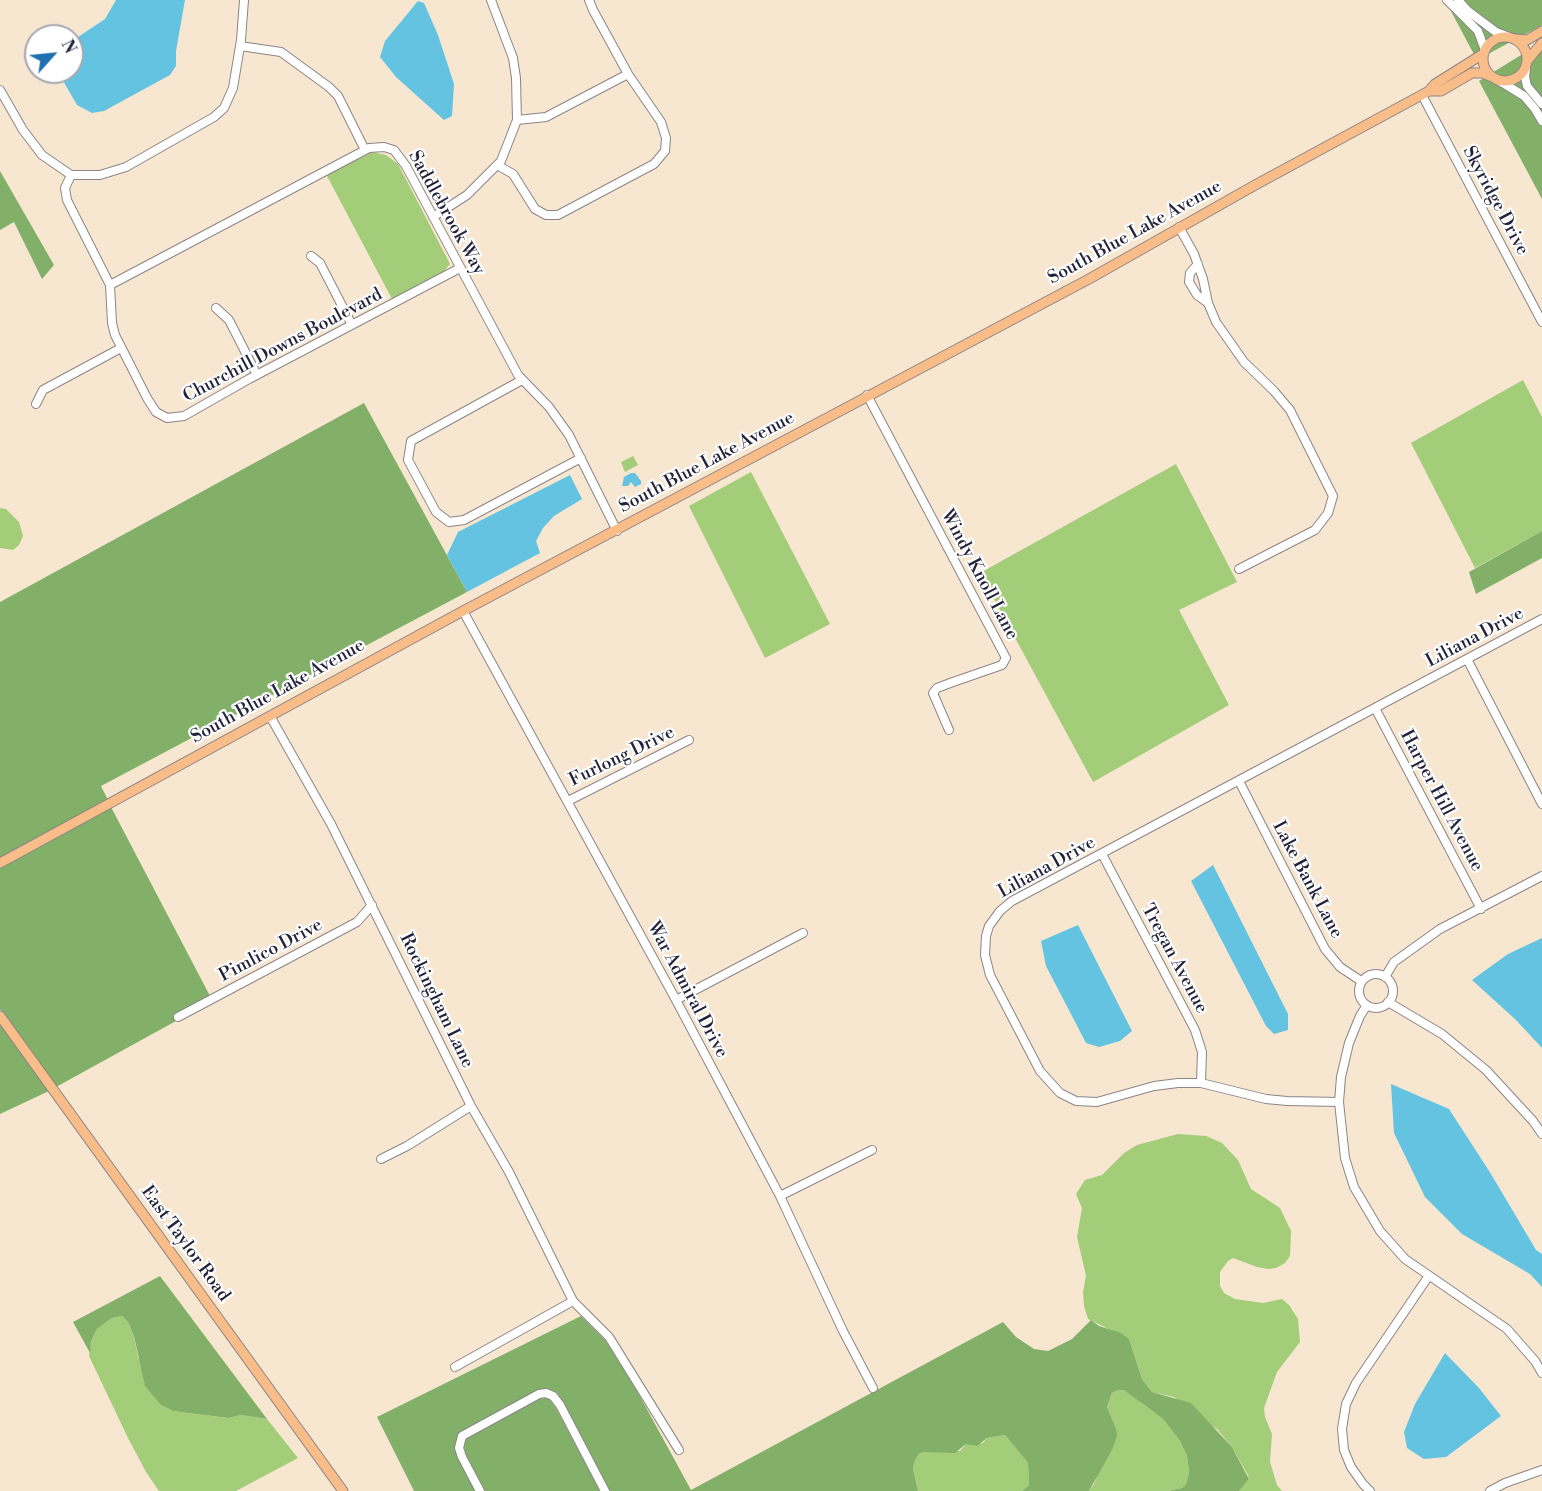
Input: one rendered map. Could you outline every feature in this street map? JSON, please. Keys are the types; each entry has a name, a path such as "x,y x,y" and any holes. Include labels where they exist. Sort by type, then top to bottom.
{"main road":[{"path":"1542,31 1527,40 1495,39 1484,52 1484,67 1495,79 1511,80 1522,73 1542,43"},
{"path":"1512,38 1525,48 1527,64"},
{"name":"South Blue Lake Avenue","path":"0,863 463,611 1089,279 1179,227 1425,93 1484,52"},
{"name":"South Blue Lake Avenue","path":"1425,93 1441,91 1472,73 1483,73 1495,79"},
{"name":"East Taylor Road","path":"0,1016 343,1491"}],"street":[{"path":"0,90 23,130 42,155 71,175 100,175 126,167 214,117 224,108 233,88 244,0"},
{"path":"433,217 467,195 501,161 516,120 516,78 513,58 490,0"},
{"path":"497,165 513,174 535,209 546,215 558,215 654,164 666,151 666,138 661,122 628,74 589,0"},
{"path":"1447,0 1478,31 1484,52"},
{"path":"1458,0 1468,11 1496,32 1512,38"},
{"path":"240,46 281,52 329,87 338,96 365,150"},
{"path":"1527,64 1525,77 1527,86 1542,104"},
{"path":"516,120 546,117 628,74"},
{"path":"1495,79 1524,96 1542,120"},
{"name":"Skyridge Drive","path":"1425,93 1542,322"},
{"name":"Saddlebrook Way","path":"110,285 369,148 384,147 394,150 406,166 518,375 549,407 569,435 617,531"},
{"name":"Churchill Downs Boulevard","path":"71,175 65,188 67,200 110,285 115,335 147,398 156,412 167,418 184,416 460,268"},
{"path":"1179,227 1198,264 1208,303 1216,322 1244,362 1290,410 1333,496 1328,513 1315,530 1239,569"},
{"path":"311,256 320,263 352,325"},
{"path":"1198,264 1190,273 1189,282 1197,294 1208,303"},
{"path":"216,308 229,321 257,375"},
{"path":"36,404 44,390 121,348"},
{"path":"522,380 411,441 408,460 436,512 449,522 464,520 581,458"},
{"name":"Windy Knoll Lane","path":"867,395 1006,658 1002,665 937,688 933,693 949,730"},
{"name":"War Admiral Drive","path":"463,611 676,1000 780,1196 843,1331 873,1388"},
{"name":"Liliana Drive","path":"1339,1102 1266,1099 1201,1083 1154,1086 1097,1102 1076,1101 1060,1093 1040,1071 990,975 985,955 989,926 1000,911 1012,901 1542,619"},
{"path":"1467,659 1542,804"},
{"name":"Harper Hill Avenue","path":"1375,708 1481,909"},
{"name":"Rockingham Lane","path":"270,716 322,806 471,1106 509,1172 573,1301 609,1337 679,1450"},
{"name":"Furlong Drive","path":"568,801 690,741"},
{"name":"Lake Bank Lane","path":"1239,781 1325,949 1340,967 1361,981"},
{"name":"Tregan Avenue","path":"1102,854 1195,1030 1202,1052 1201,1083"},
{"path":"1385,977 1394,962 1440,929 1542,876"},
{"name":"Pimlico Drive","path":"178,1017 357,922 372,905"},
{"path":"676,1000 802,933"},
{"path":"1375,974 1385,977 1392,986 1388,1002 1378,1007 1367,1005 1360,997 1361,981 1375,974"},
{"path":"1388,1002 1442,1034 1486,1070 1542,1134"},
{"path":"1367,1005 1349,1043 1341,1077 1339,1102 1345,1158 1354,1187 1380,1232 1405,1259 1506,1329 1535,1361 1542,1374"},
{"path":"381,1159 407,1146 471,1106"},
{"path":"780,1196 872,1150"},
{"path":"1370,1491 1351,1467 1344,1450 1342,1429 1346,1404 1356,1383 1428,1277"},
{"path":"454,1367 573,1301"},
{"path":"480,1491 459,1448 462,1436 538,1394 546,1393 553,1396 560,1405 605,1491"},
{"path":"1490,1491 1505,1483 1542,1470"}],"green space":[{"path":"1445,0 1542,0 1542,25 1477,60"},
{"path":"1542,42 1542,199 1479,81"},
{"path":"372,152 386,155 398,164 450,264 444,271 392,299 326,174"},
{"path":"0,171 54,265 42,279 14,222 0,230"},
{"path":"1523,380 1542,417 1542,531 1475,568 1411,443"},
{"path":"364,403 467,592 101,786 108,800 0,859 0,602"},
{"path":"633,456 638,465 625,472 621,462"},
{"path":"1176,464 1237,582 1179,610 1229,705 1093,782 980,573"},
{"path":"751,472 830,624 765,658 689,506"},
{"path":"0,508 6,509 19,522 23,536 19,545 13,550 0,548"},
{"path":"1542,531 1542,558 1476,594 1469,572"},
{"path":"111,807 210,996 173,1015 176,1021 56,1087 0,1009 0,868"},
{"path":"0,1024 49,1091 0,1114"},
{"path":"1178,1134 1206,1136 1222,1143 1238,1160 1251,1189 1280,1208 1291,1231 1290,1256 1285,1263 1268,1269 1233,1258 1220,1272 1220,1286 1224,1293 1235,1299 1263,1303 1282,1299 1298,1319 1300,1342 1277,1372 1264,1408 1272,1434 1270,1462 1277,1485 1282,1491 1239,1491 1249,1479 1248,1475 1232,1447 1218,1430 1174,1397 1152,1392 1142,1379 1129,1339 1088,1319 1084,1306 1083,1292 1086,1276 1077,1237 1082,1208 1076,1194 1085,1180 1102,1175 1124,1153 1137,1145"},
{"path":"160,1276 267,1419 241,1415 228,1418 173,1411 161,1405 145,1386 134,1336 128,1322 122,1316 112,1318 97,1329 91,1341 90,1353 73,1322"},
{"path":"122,1316 128,1322 134,1336 138,1357 161,1405 173,1411 227,1418 241,1415 267,1419 298,1458 236,1491 159,1491 128,1438 89,1356 91,1341 97,1329 112,1318"},
{"path":"581,1316 605,1340 637,1391 691,1490 1003,1322 1016,1337 1034,1349 1048,1351 1072,1339 1091,1320 1129,1339 1142,1379 1152,1392 1191,1403 1232,1447 1249,1479 1239,1491 1167,1491 1182,1488 1186,1484 1189,1472 1187,1456 1180,1441 1163,1419 1124,1390 1118,1390 1112,1393 1107,1407 1117,1436 1112,1450 1089,1491 1022,1491 1029,1485 1028,1463 1005,1435 987,1438 977,1446 966,1444 955,1453 924,1452 919,1454 913,1468 918,1491 610,1491 564,1403 557,1393 546,1389 537,1390 458,1435 455,1450 476,1491 414,1491 377,1417"},
{"path":"1124,1390 1139,1399 1163,1419 1180,1441 1187,1456 1189,1472 1186,1484 1182,1488 1167,1491 1089,1491 1094,1484 1116,1428 1107,1407 1112,1393"},
{"path":"539,1398 550,1399 556,1408 600,1491 485,1491 466,1455 465,1438"},
{"path":"1005,1435 1028,1463 1029,1485 1022,1491 918,1491 913,1468 919,1454 960,1451 966,1444 983,1443 987,1438"}],"water":[{"path":"116,0 185,0 176,51 176,66 170,75 104,111 92,113 77,105 65,84 84,84 84,33 105,19"},
{"path":"418,1 424,3 438,35 454,84 452,116 444,120 396,77 380,57 385,41"},
{"path":"635,473 641,484 635,487 631,482 628,486 622,486 624,477"},
{"path":"570,475 582,499 554,516 543,528 536,541 540,553 467,592 447,555 458,532"},
{"path":"1213,865 1288,1014 1288,1030 1274,1034 1266,1026 1191,881"},
{"path":"1078,925 1132,1031 1120,1041 1099,1047 1086,1043 1046,966 1041,941"},
{"path":"1542,938 1542,1048 1516,1020 1472,980 1508,954"},
{"path":"1391,1084 1449,1109 1536,1250 1542,1254 1542,1287 1530,1274 1462,1234 1425,1197 1394,1133"},
{"path":"1445,1353 1479,1388 1501,1416 1446,1457 1424,1459 1407,1448 1404,1432 1415,1404"}]}
